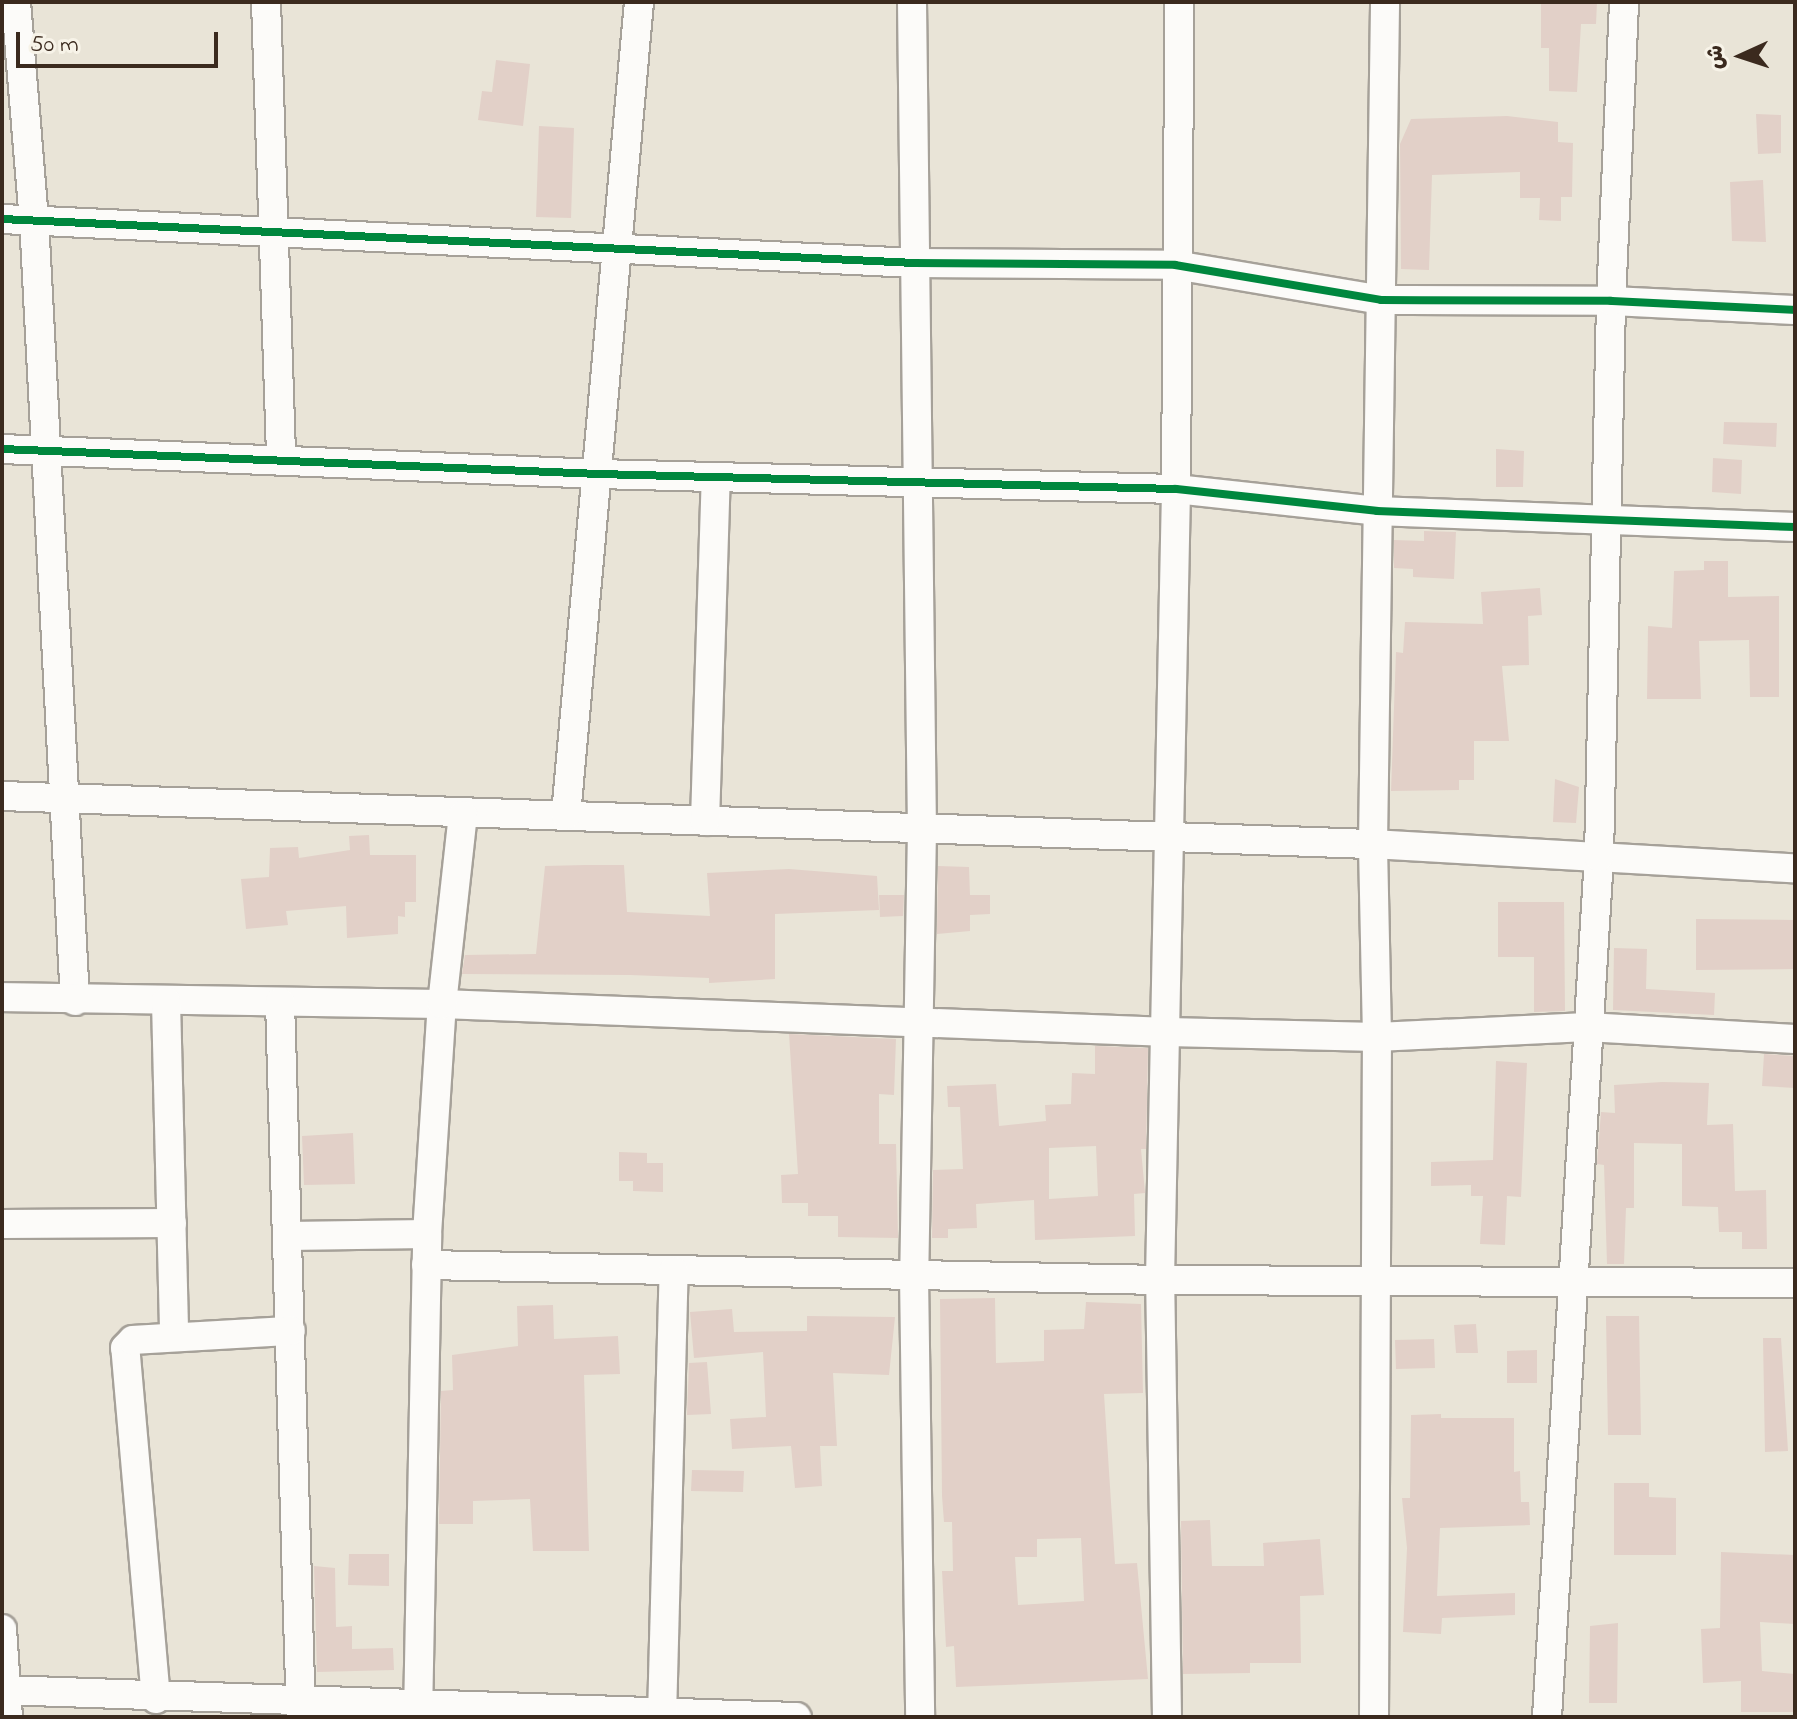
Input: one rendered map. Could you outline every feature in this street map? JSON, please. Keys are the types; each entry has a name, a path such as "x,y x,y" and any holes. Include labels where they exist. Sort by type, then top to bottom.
{"street":[{"path":"16,2 34,219 43,451 66,799 75,1001"},
{"path":"266,2 281,460"},
{"path":"566,815 639,2"},
{"path":"912,2 922,829 914,1275 920,1717"},
{"path":"1167,1717 1160,1280 1168,1032 1179,2"},
{"path":"1374,1717 1377,1037 1373,844 1385,2"},
{"path":"1547,1717 1599,857 1611,301 1624,2"},
{"path":"2,219 914,263 1175,265 1381,300 1611,301 1795,310"},
{"path":"2,449 598,474 1176,489 1377,511 1795,527"},
{"path":"705,821 716,477"},
{"path":"2,796 463,815 566,815 1168,841 1373,844 1795,868"},
{"path":"418,1711 427,1234 442,1004 463,815"},
{"path":"2,997 75,1001 442,1004 661,1015 918,1019 1168,1032 1377,1037 1587,1027 1795,1039"},
{"path":"166,1001 174,1336"},
{"path":"280,1002 301,1707"},
{"path":"2,1224 172,1223"},
{"path":"288,1236 427,1234"},
{"path":"426,1265 1160,1280 1795,1283"},
{"path":"662,1714 674,1271"},
{"path":"156,1699 125,1348 133,1340 291,1331"},
{"path":"2,1629 5,1699 156,1699 418,1711 797,1717"}],"building":[{"path":"1597,2 1596,24 1581,24 1577,92 1549,91 1549,48 1541,48 1541,4"},
{"path":"496,60 530,64 523,126 478,120 482,91 492,92"},
{"path":"1756,114 1781,115 1781,153 1758,154"},
{"path":"1507,116 1558,122 1558,142 1573,143 1572,197 1561,197 1561,221 1539,220 1540,198 1520,198 1520,172 1432,175 1429,270 1401,269 1400,144 1411,119"},
{"path":"539,126 574,128 571,218 536,217"},
{"path":"1763,180 1766,242 1732,241 1730,182"},
{"path":"1724,422 1777,423 1776,447 1723,444"},
{"path":"1496,449 1524,451 1523,487 1496,487"},
{"path":"1713,458 1742,460 1741,494 1712,492"},
{"path":"1424,531 1456,532 1454,579 1413,577 1413,569 1394,568 1394,540 1424,541"},
{"path":"1704,561 1728,561 1728,597 1779,596 1779,697 1750,697 1749,640 1699,641 1701,699 1647,699 1648,626 1672,628 1674,571 1704,570"},
{"path":"1540,588 1542,615 1528,616 1529,665 1502,666 1509,741 1474,741 1474,780 1459,780 1459,790 1391,791 1396,652 1403,653 1405,622 1483,624 1481,592"},
{"path":"1555,779 1579,787 1576,823 1553,822"},
{"path":"369,835 370,855 416,855 416,902 405,902 405,917 398,916 398,934 347,938 346,906 286,911 288,925 246,929 241,879 269,877 270,848 298,847 299,858 350,850 349,836"},
{"path":"624,865 627,912 710,916 707,873 789,869 877,876 879,910 775,914 775,979 709,983 709,978 630,975 462,974 465,955 536,954 545,866"},
{"path":"938,866 969,867 970,895 990,895 990,914 970,915 970,931 937,934"},
{"path":"879,895 904,895 903,916 880,917"},
{"path":"1498,902 1564,902 1565,1011 1534,1012 1534,957 1498,957"},
{"path":"1696,919 1795,920 1795,969 1696,970"},
{"path":"1614,948 1647,949 1646,989 1715,993 1714,1015 1613,1010"},
{"path":"789,1034 896,1039 894,1095 879,1094 879,1144 896,1144 898,1238 838,1237 838,1216 808,1216 808,1203 782,1203 781,1175 798,1174"},
{"path":"1095,1046 1148,1048 1146,1149 1141,1149 1145,1193 1134,1194 1135,1236 1035,1240 1034,1200 976,1204 977,1228 948,1229 948,1238 932,1238 933,1170 963,1169 960,1107 948,1107 947,1086 996,1084 999,1126 1046,1121 1045,1105 1071,1104 1072,1073 1095,1074","holes":["1096,1146 1098,1196 1049,1199 1049,1148"]},
{"path":"1764,1054 1795,1056 1795,1088 1762,1086"},
{"path":"1496,1061 1527,1063 1521,1197 1507,1196 1505,1245 1480,1244 1483,1196 1471,1196 1471,1185 1431,1186 1431,1162 1493,1160"},
{"path":"1709,1083 1707,1125 1733,1124 1735,1191 1766,1190 1767,1249 1742,1249 1742,1232 1719,1232 1718,1207 1682,1206 1682,1144 1634,1143 1634,1208 1626,1208 1624,1264 1607,1264 1604,1165 1597,1164 1601,1112 1615,1113 1614,1085"},
{"path":"353,1133 355,1184 304,1185 302,1136"},
{"path":"619,1152 647,1153 647,1163 663,1163 663,1192 633,1191 633,1181 619,1181"},
{"path":"995,1298 996,1363 1044,1361 1044,1330 1084,1329 1086,1302 1141,1304 1143,1393 1104,1394 1115,1564 1137,1563 1148,1679 956,1687 954,1646 946,1647 942,1571 953,1571 952,1522 944,1522 942,1496 940,1299","holes":["1081,1538 1084,1601 1018,1605 1015,1557 1037,1557 1037,1539"]},
{"path":"553,1305 554,1339 618,1336 620,1374 584,1375 589,1551 533,1551 530,1499 473,1501 473,1524 439,1524 441,1391 453,1390 452,1355 518,1346 517,1306"},
{"path":"732,1309 734,1332 807,1331 807,1316 895,1317 889,1375 833,1373 837,1446 820,1446 822,1486 795,1488 791,1446 732,1449 730,1419 766,1417 763,1352 694,1358 690,1312"},
{"path":"1606,1316 1639,1316 1641,1435 1608,1435"},
{"path":"1476,1324 1478,1353 1456,1353 1454,1325"},
{"path":"1763,1338 1781,1338 1788,1451 1765,1452"},
{"path":"1434,1339 1435,1368 1396,1369 1395,1340"},
{"path":"1537,1350 1537,1383 1507,1383 1507,1351"},
{"path":"707,1362 711,1414 687,1415 689,1363"},
{"path":"1441,1414 1441,1418 1514,1418 1514,1472 1520,1471 1521,1502 1529,1502 1530,1525 1440,1528 1437,1596 1515,1593 1515,1615 1442,1618 1441,1634 1403,1632 1407,1548 1402,1498 1410,1498 1411,1415"},
{"path":"692,1470 744,1471 743,1492 691,1491"},
{"path":"1614,1483 1649,1483 1649,1497 1676,1498 1676,1555 1614,1555"},
{"path":"1210,1520 1212,1566 1264,1566 1263,1543 1320,1539 1324,1595 1300,1596 1301,1663 1250,1663 1250,1673 1183,1674 1181,1521"},
{"path":"1721,1552 1795,1555 1795,1624 1760,1622 1762,1671 1795,1674 1795,1712 1741,1712 1741,1681 1703,1683 1701,1629 1720,1628"},
{"path":"349,1554 389,1554 389,1586 348,1585"},
{"path":"314,1566 335,1568 336,1627 352,1626 352,1649 393,1648 394,1670 317,1672"},
{"path":"1618,1623 1617,1703 1589,1703 1590,1626"}],"cycle path":[{"path":"2,219 914,263 1175,265 1381,300 1611,301 1795,310"},
{"path":"2,449 598,474 1176,489 1377,511 1795,527"}]}
